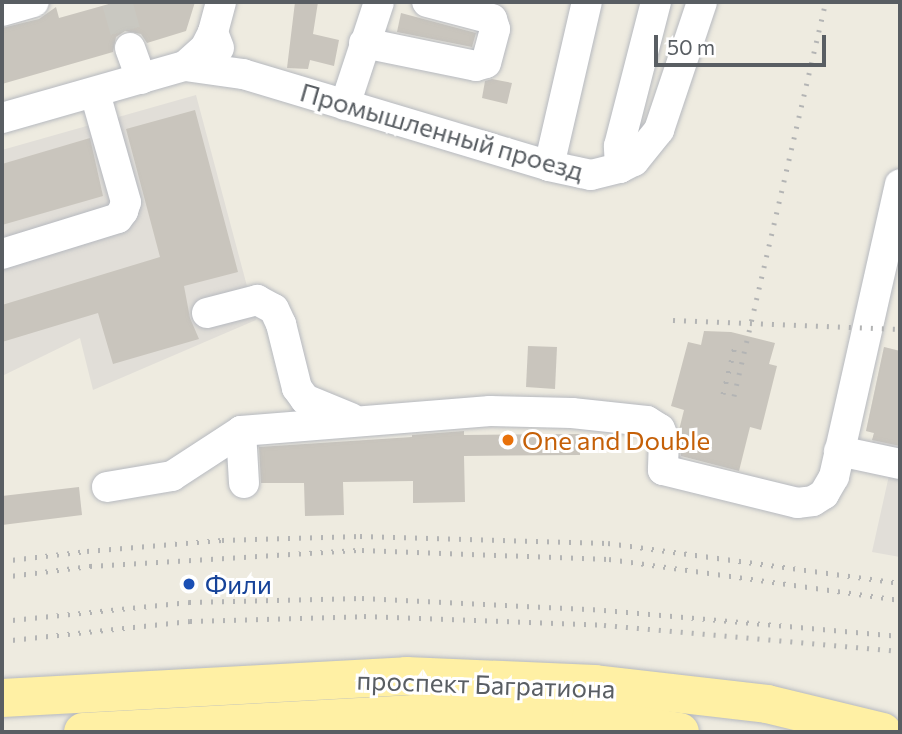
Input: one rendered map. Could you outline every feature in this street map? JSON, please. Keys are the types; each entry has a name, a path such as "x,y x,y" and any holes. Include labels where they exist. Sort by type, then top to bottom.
{"main road":[{"name":"проспект Багратиона","path":"2,698 406,676 595,684 766,704 883,732"},
{"name":"проспект Багратиона","path":"83,732 415,713 591,718 680,732"}],"street":[{"path":"2,11 34,2"},
{"path":"185,66 205,48 213,32 221,2"},
{"path":"345,105 379,2"},
{"path":"364,43 475,66 486,62 495,29 492,19 427,2"},
{"path":"550,166 587,2"},
{"path":"620,168 619,146 656,2"},
{"name":"Промышленный проезд","path":"2,118 185,66 243,74 550,166 591,175 620,168 634,160 659,130 702,2"},
{"path":"213,32 226,60 243,74"},
{"path":"130,48 141,79"},
{"path":"2,254 118,218 123,211 126,202 95,93"},
{"path":"107,487 173,476 241,431 490,411 607,416 647,421 660,429 664,439 663,470 797,503 813,501 824,494 836,464 894,235 900,184"},
{"path":"207,313 257,300 266,303 278,315 297,388 305,399 361,421"},
{"path":"241,431 244,483"},
{"path":"836,464 900,464"},
{"path":"766,704 900,722"}],"shaded area":[{"path":"196,95 256,320 93,390 80,338 2,376 2,150"},
{"path":"884,347 900,351 900,557 872,552 894,453 871,448 874,433 866,431"}],"building":[{"path":"116,2 195,2 186,31 147,43 141,34 125,31 116,37 113,52 2,84 2,28 39,19 56,7 59,18"},
{"path":"295,2 318,2 313,34 339,40 334,66 310,60 308,69 287,68"},
{"path":"401,13 476,33 472,47 397,32"},
{"path":"492,79 512,83 507,104 482,98 485,81"},
{"path":"195,110 238,272 184,286 190,318 199,339 113,364 98,313 2,342 2,305 160,257 126,129"},
{"path":"90,138 103,196 2,225 2,164"},
{"path":"704,331 731,332 775,343 769,364 777,366 761,430 750,427 739,471 681,456 679,430 684,410 671,406 688,342 701,345"},
{"path":"528,346 557,347 555,389 526,387"},
{"path":"884,347 900,351 900,446 872,440 874,433 866,431"},
{"path":"464,431 464,435 580,434 580,455 464,456 465,502 413,503 413,481 343,482 344,515 305,516 304,483 261,483 259,447"},
{"path":"79,487 82,515 2,525 2,496"}],"tunnel":[{"path":"117,2 130,48"}],"railway":[{"path":"734,396 826,2"},
{"path":"673,320 900,329"},
{"path":"723,394 735,346"},
{"path":"2,561 222,540 360,536 608,543 900,583"},
{"path":"2,577 90,566 362,550 609,559 900,600"},
{"path":"2,621 189,602 362,598 604,610 900,636"},
{"path":"2,641 190,621 364,616 604,625 900,651"}],"place":[{"name":"One and Double","path":"508,440"},
{"name":"Фили","path":"189,584"}]}
